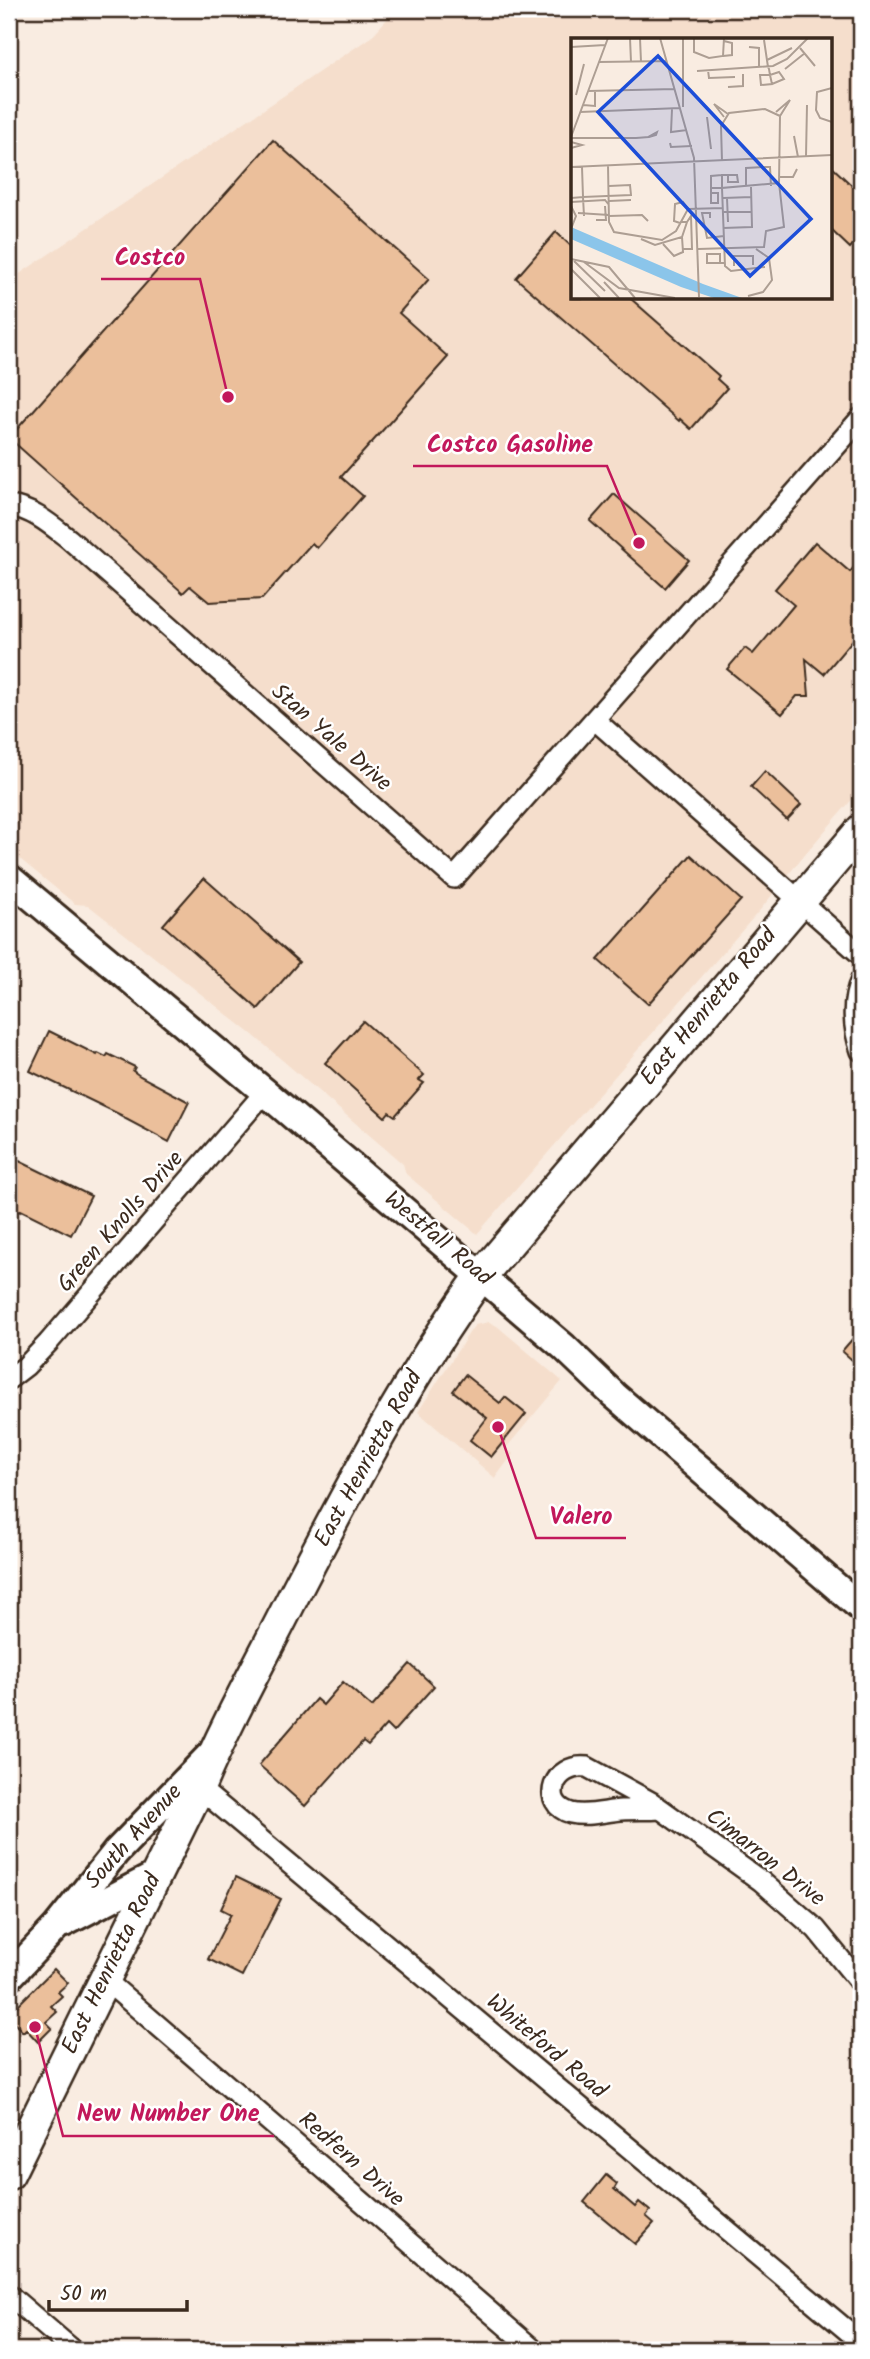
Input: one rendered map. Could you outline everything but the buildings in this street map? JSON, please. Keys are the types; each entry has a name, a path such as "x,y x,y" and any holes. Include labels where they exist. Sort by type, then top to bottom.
{"main road":[{"name":"East Henrietta Road","path":"9,2174 199,1788 215,1750 386,1422 453,1315 481,1276 861,830"}],"street":[{"name":"Stan Yale Drive","path":"9,506 46,520 454,878 861,418"},
{"path":"595,720 861,955"},
{"name":"Westfall Road","path":"9,878 481,1276 566,1349 614,1395 861,1608"},
{"path":"861,980 857,989 854,1023 861,1051"},
{"name":"Green Knolls Drive","path":"9,1379 48,1343 265,1092"},
{"name":"South Avenue","path":"9,1977 51,1933 116,1852 215,1750"},
{"name":"Cimarron Drive","path":"660,1809 592,1814 571,1812 562,1809 556,1802 554,1784 567,1770 576,1766 587,1767 660,1809 791,1905 816,1929 861,1984"},
{"name":"Whiteford Road","path":"199,1788 861,2342"},
{"name":"South Avenue","path":"51,1933 156,1875"},
{"path":"9,1966 51,1933"},
{"name":"Redfern Drive","path":"104,1979 534,2350"},
{"path":"9,2295 73,2350"}],"shaded area":[{"path":"396,9 861,9 861,789 760,910 477,1234 406,1174 403,1164 253,1035 88,905 75,904 9,850 9,281 371,37"},
{"path":"489,1322 562,1381 506,1448 513,1454 495,1478 418,1412 471,1330 475,1325"}],"place":[{"name":"Costco","path":"228,397"},
{"name":"Costco Gasoline","path":"639,543"},
{"name":"Valero","path":"498,1427"},
{"name":"New Number One","path":"35,2027"}]}
